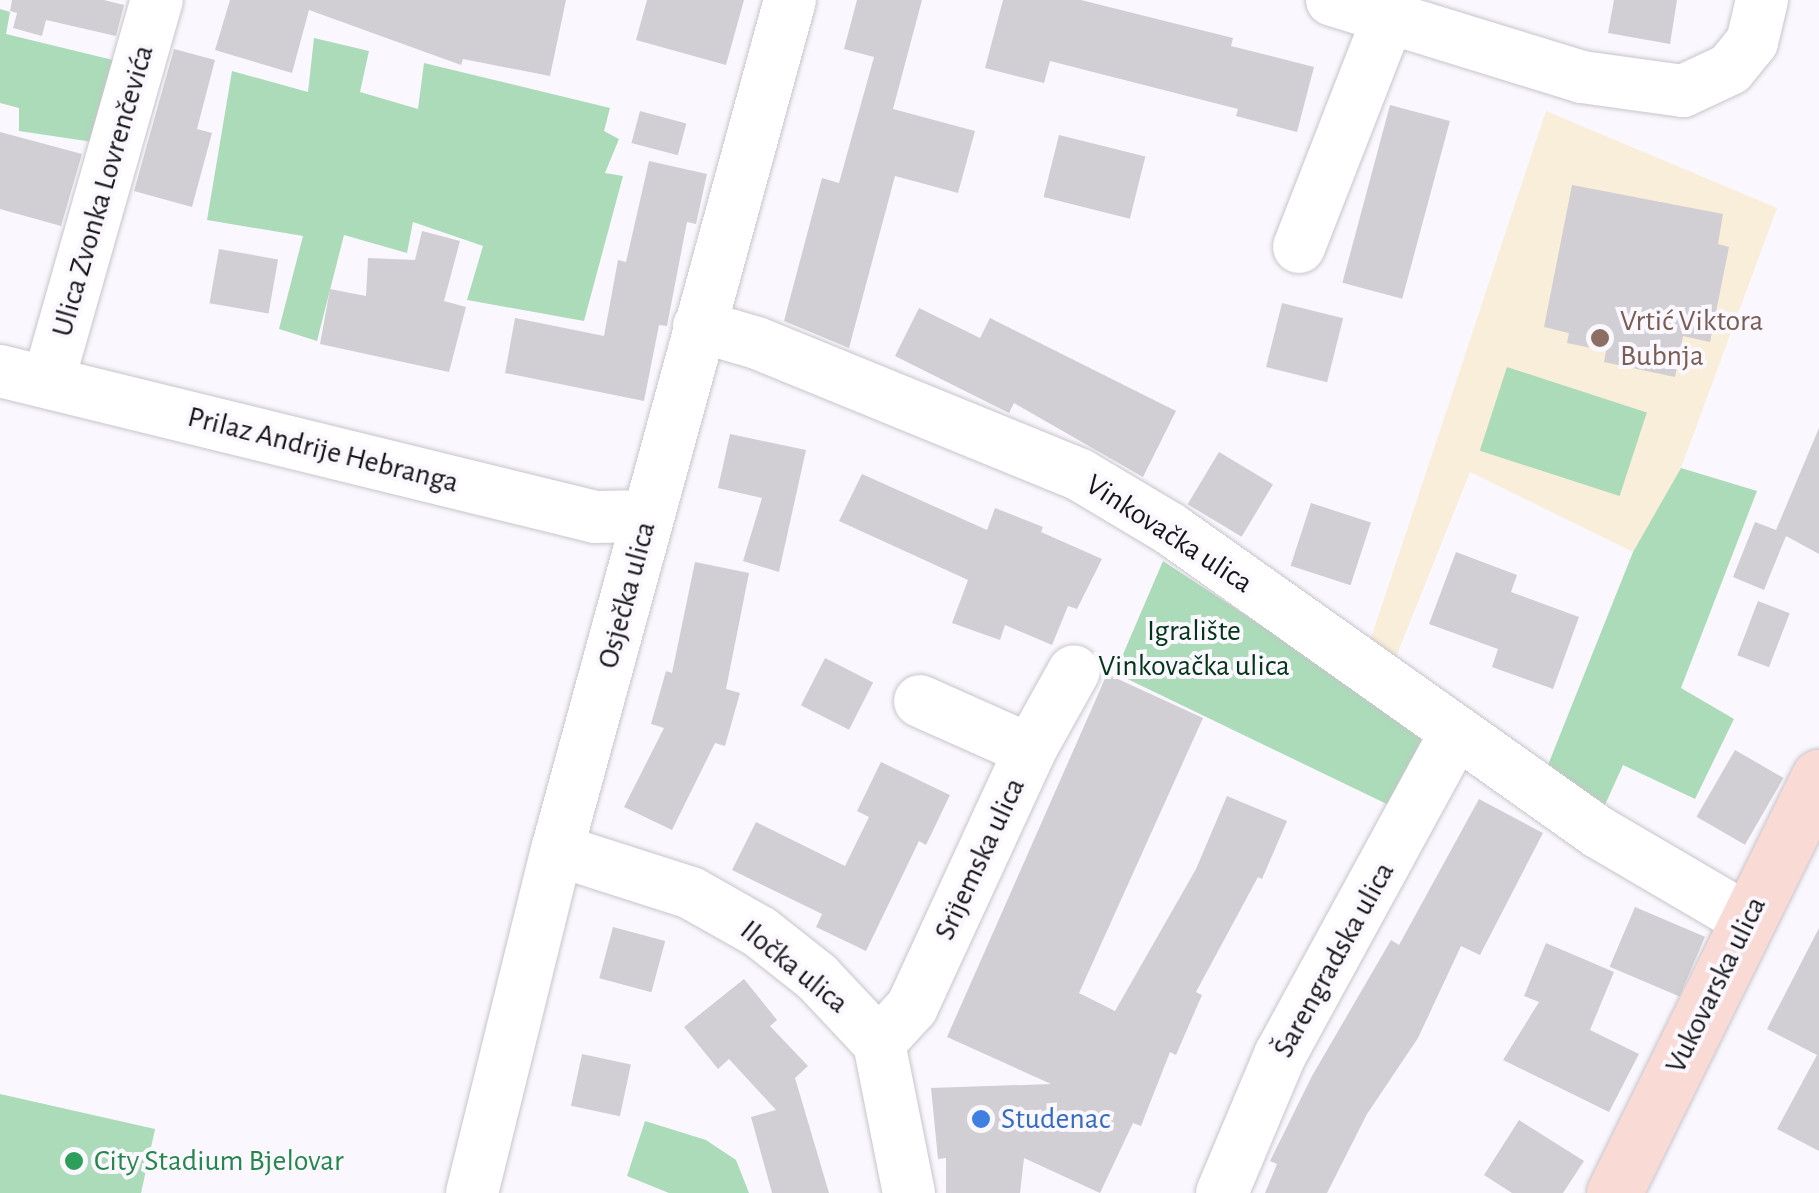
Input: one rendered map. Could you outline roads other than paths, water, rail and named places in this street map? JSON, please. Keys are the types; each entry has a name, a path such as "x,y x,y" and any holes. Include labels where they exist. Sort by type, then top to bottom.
{"main road":[{"name":"Vukovarska ulica","path":"1614,1193 1819,777"}],"street":[{"name":"Ulica Zvonka Lovrenčevića","path":"24,376 156,0"},
{"name":"Osječka ulica","path":"472,1193 557,850 790,0"},
{"path":"1332,0 1582,77 1683,91 1730,69 1752,42 1762,0"},
{"path":"1299,246 1389,16"},
{"name":"Vinkovačka ulica","path":"699,326 775,350 1080,475 1169,528 1598,832 1748,920"},
{"name":"Prilaz Andrije Hebranga","path":"24,376 596,517 648,516"},
{"name":"Srijemska ulica","path":"879,1043 912,1007 1030,750 1074,671"},
{"path":"920,701 1030,750"},
{"name":"Šarengradska ulica","path":"1222,1193 1280,1055 1456,732"},
{"name":"Iločka ulica","path":"557,850 690,893 760,932 817,977 879,1043"},
{"path":"879,1043 909,1193"}],"place":[{"name":"Vrtić Viktora Bubnja","path":"1600,338"},
{"name":"Studenac","path":"981,1119"},
{"name":"City Stadium Bjelovar","path":"74,1161"}],"park label":[{"name":"Igralište Vinkovačka ulica","path":"1194,648"}]}
